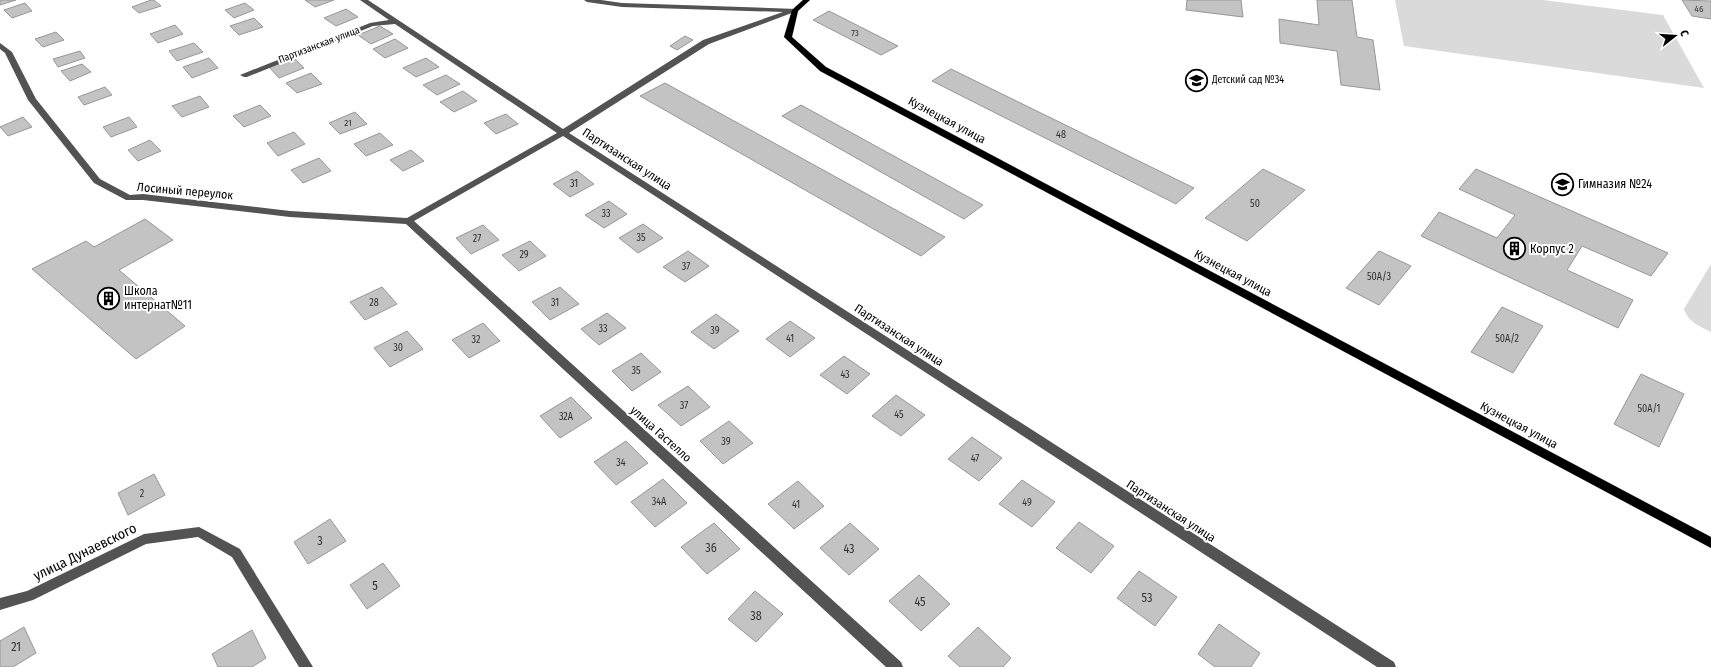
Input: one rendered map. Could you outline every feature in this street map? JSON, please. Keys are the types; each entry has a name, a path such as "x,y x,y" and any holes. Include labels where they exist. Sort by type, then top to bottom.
{"main road":[{"path":"794,10 807,0"},
{"name":"Кузнецкая улица","path":"794,10 788,37 824,69 1711,543"}],"street":[{"name":"Партизанская улица","path":"363,0 563,133 1389,667"},
{"path":"587,0 622,5 794,10"},
{"path":"408,221 563,133 706,42 794,10"},
{"name":"Партизанская улица","path":"244,75 372,24 396,22"},
{"name":"Лосиный переулок","path":"0,44 8,52 32,100 97,181 129,198 143,197 290,214 408,221"},
{"name":"улица Гастелло","path":"408,221 896,667"},
{"name":"улица Дунаевского","path":"0,604 29,596 144,539 199,532 236,553 306,667"}],"shaded area":[{"path":"1395,0 1543,0 1663,15 1704,88 1404,46"},
{"path":"1711,264 1711,332 1698,326 1688,317 1684,309"}],"building":[{"path":"0,0 16,0 0,5"},
{"path":"154,0 161,6 139,13 132,7"},
{"path":"305,0 334,0 315,7"},
{"path":"1187,0 1241,0 1243,17 1186,10"},
{"path":"1317,0 1352,0 1357,37 1373,40 1380,90 1341,85 1337,51 1280,43 1279,19 1319,25"},
{"path":"1682,0 1711,1 1711,19 1692,16"},
{"path":"25,3 32,11 12,18 4,10"},
{"path":"245,3 254,10 234,18 225,10"},
{"path":"346,9 358,17 336,26 324,18"},
{"path":"829,11 898,46 881,55 813,20"},
{"path":"254,18 263,27 239,35 230,26"},
{"path":"175,25 183,34 158,43 150,34"},
{"path":"380,26 393,34 371,44 358,35"},
{"path":"56,32 64,40 43,47 35,39"},
{"path":"685,36 693,40 677,50 670,46"},
{"path":"395,39 408,48 385,58 373,49"},
{"path":"194,43 203,52 177,61 169,51"},
{"path":"80,51 85,58 58,67 53,59"},
{"path":"209,58 218,68 192,78 183,67"},
{"path":"294,58 304,68 279,78 269,67"},
{"path":"426,58 439,67 416,77 403,68"},
{"path":"82,64 91,72 70,81 61,71"},
{"path":"951,69 1194,188 1176,204 932,81"},
{"path":"311,73 322,84 297,93 286,83"},
{"path":"446,75 460,84 437,95 423,85"},
{"path":"665,83 945,237 921,256 640,96"},
{"path":"105,87 112,95 84,105 78,97"},
{"path":"463,91 477,101 454,112 440,102"},
{"path":"200,96 209,107 182,117 172,106"},
{"path":"260,105 271,116 244,127 233,116"},
{"path":"801,105 983,205 964,219 782,116"},
{"path":"355,112 367,124 340,134 329,123"},
{"path":"506,114 518,124 496,134 484,123"},
{"path":"23,117 32,127 8,136 0,127"},
{"path":"129,117 137,127 111,137 103,127"},
{"path":"294,132 305,144 278,156 267,143"},
{"path":"380,133 393,145 366,156 354,144"},
{"path":"150,140 161,151 138,161 128,150"},
{"path":"411,150 424,161 403,171 390,160"},
{"path":"319,158 331,171 303,183 291,170"},
{"path":"1263,169 1305,190 1247,241 1205,218"},
{"name":"Корпус 2","path":"1476,169 1668,253 1651,276 1582,246 1567,270 1633,300 1618,328 1421,236 1439,212 1497,238 1515,215 1459,189"},
{"path":"577,171 594,184 570,197 553,184"},
{"path":"609,201 627,214 604,228 585,215"},
{"name":"Школа интернат№11","path":"145,219 173,240 119,270 185,326 136,359 32,269 86,241 94,247"},
{"path":"643,224 663,238 638,253 619,238"},
{"path":"483,225 499,240 471,254 456,238"},
{"path":"530,241 546,256 519,271 502,255"},
{"path":"688,251 709,266 685,282 663,267"},
{"path":"1379,251 1411,266 1379,305 1346,288"},
{"path":"382,287 397,304 365,320 350,302"},
{"path":"560,287 579,304 550,320 532,302"},
{"path":"1502,307 1543,326 1513,373 1471,352"},
{"path":"607,313 626,328 599,345 581,329"},
{"path":"716,314 739,331 714,349 691,332"},
{"path":"790,321 815,338 790,357 766,339"},
{"path":"483,323 500,341 469,358 452,340"},
{"path":"407,331 423,349 390,367 374,348"},
{"path":"641,353 661,372 632,391 612,371"},
{"path":"844,356 870,374 847,394 820,375"},
{"path":"1641,374 1684,394 1659,447 1614,424"},
{"path":"688,386 710,407 681,426 658,405"},
{"path":"896,395 925,415 901,436 872,416"},
{"path":"571,397 592,418 560,438 540,416"},
{"path":"729,421 753,443 723,464 700,441"},
{"path":"972,437 1002,458 979,481 948,459"},
{"path":"626,441 648,463 616,485 594,462"},
{"path":"154,474 165,495 128,515 118,493"},
{"path":"663,479 687,503 655,527 631,502"},
{"path":"1022,480 1055,502 1032,527 999,504"},
{"path":"798,481 824,506 794,529 768,504"},
{"path":"330,519 346,541 308,564 294,542"},
{"path":"1079,522 1114,546 1091,573 1056,548"},
{"path":"714,523 740,549 707,574 681,547"},
{"path":"850,523 879,549 849,575 820,548"},
{"path":"383,563 400,586 367,609 350,585"},
{"path":"1139,571 1177,597 1155,626 1117,598"},
{"path":"919,575 950,604 921,631 889,601"},
{"path":"755,591 783,614 756,642 728,619"},
{"path":"1219,624 1260,653 1251,667 1215,667 1198,654"},
{"path":"24,627 36,653 13,667 0,667 0,641"},
{"path":"978,627 1011,658 1003,667 960,667 948,656"},
{"path":"252,630 266,658 252,667 218,667 212,654"}],"place":[{"name":"Детский сад №34","path":"1197,80"},
{"name":"Гимназия №24","path":"1562,184"},
{"name":"Корпус 2","path":"1514,249"},
{"name":"Школа интернат№11","path":"109,298"}]}
